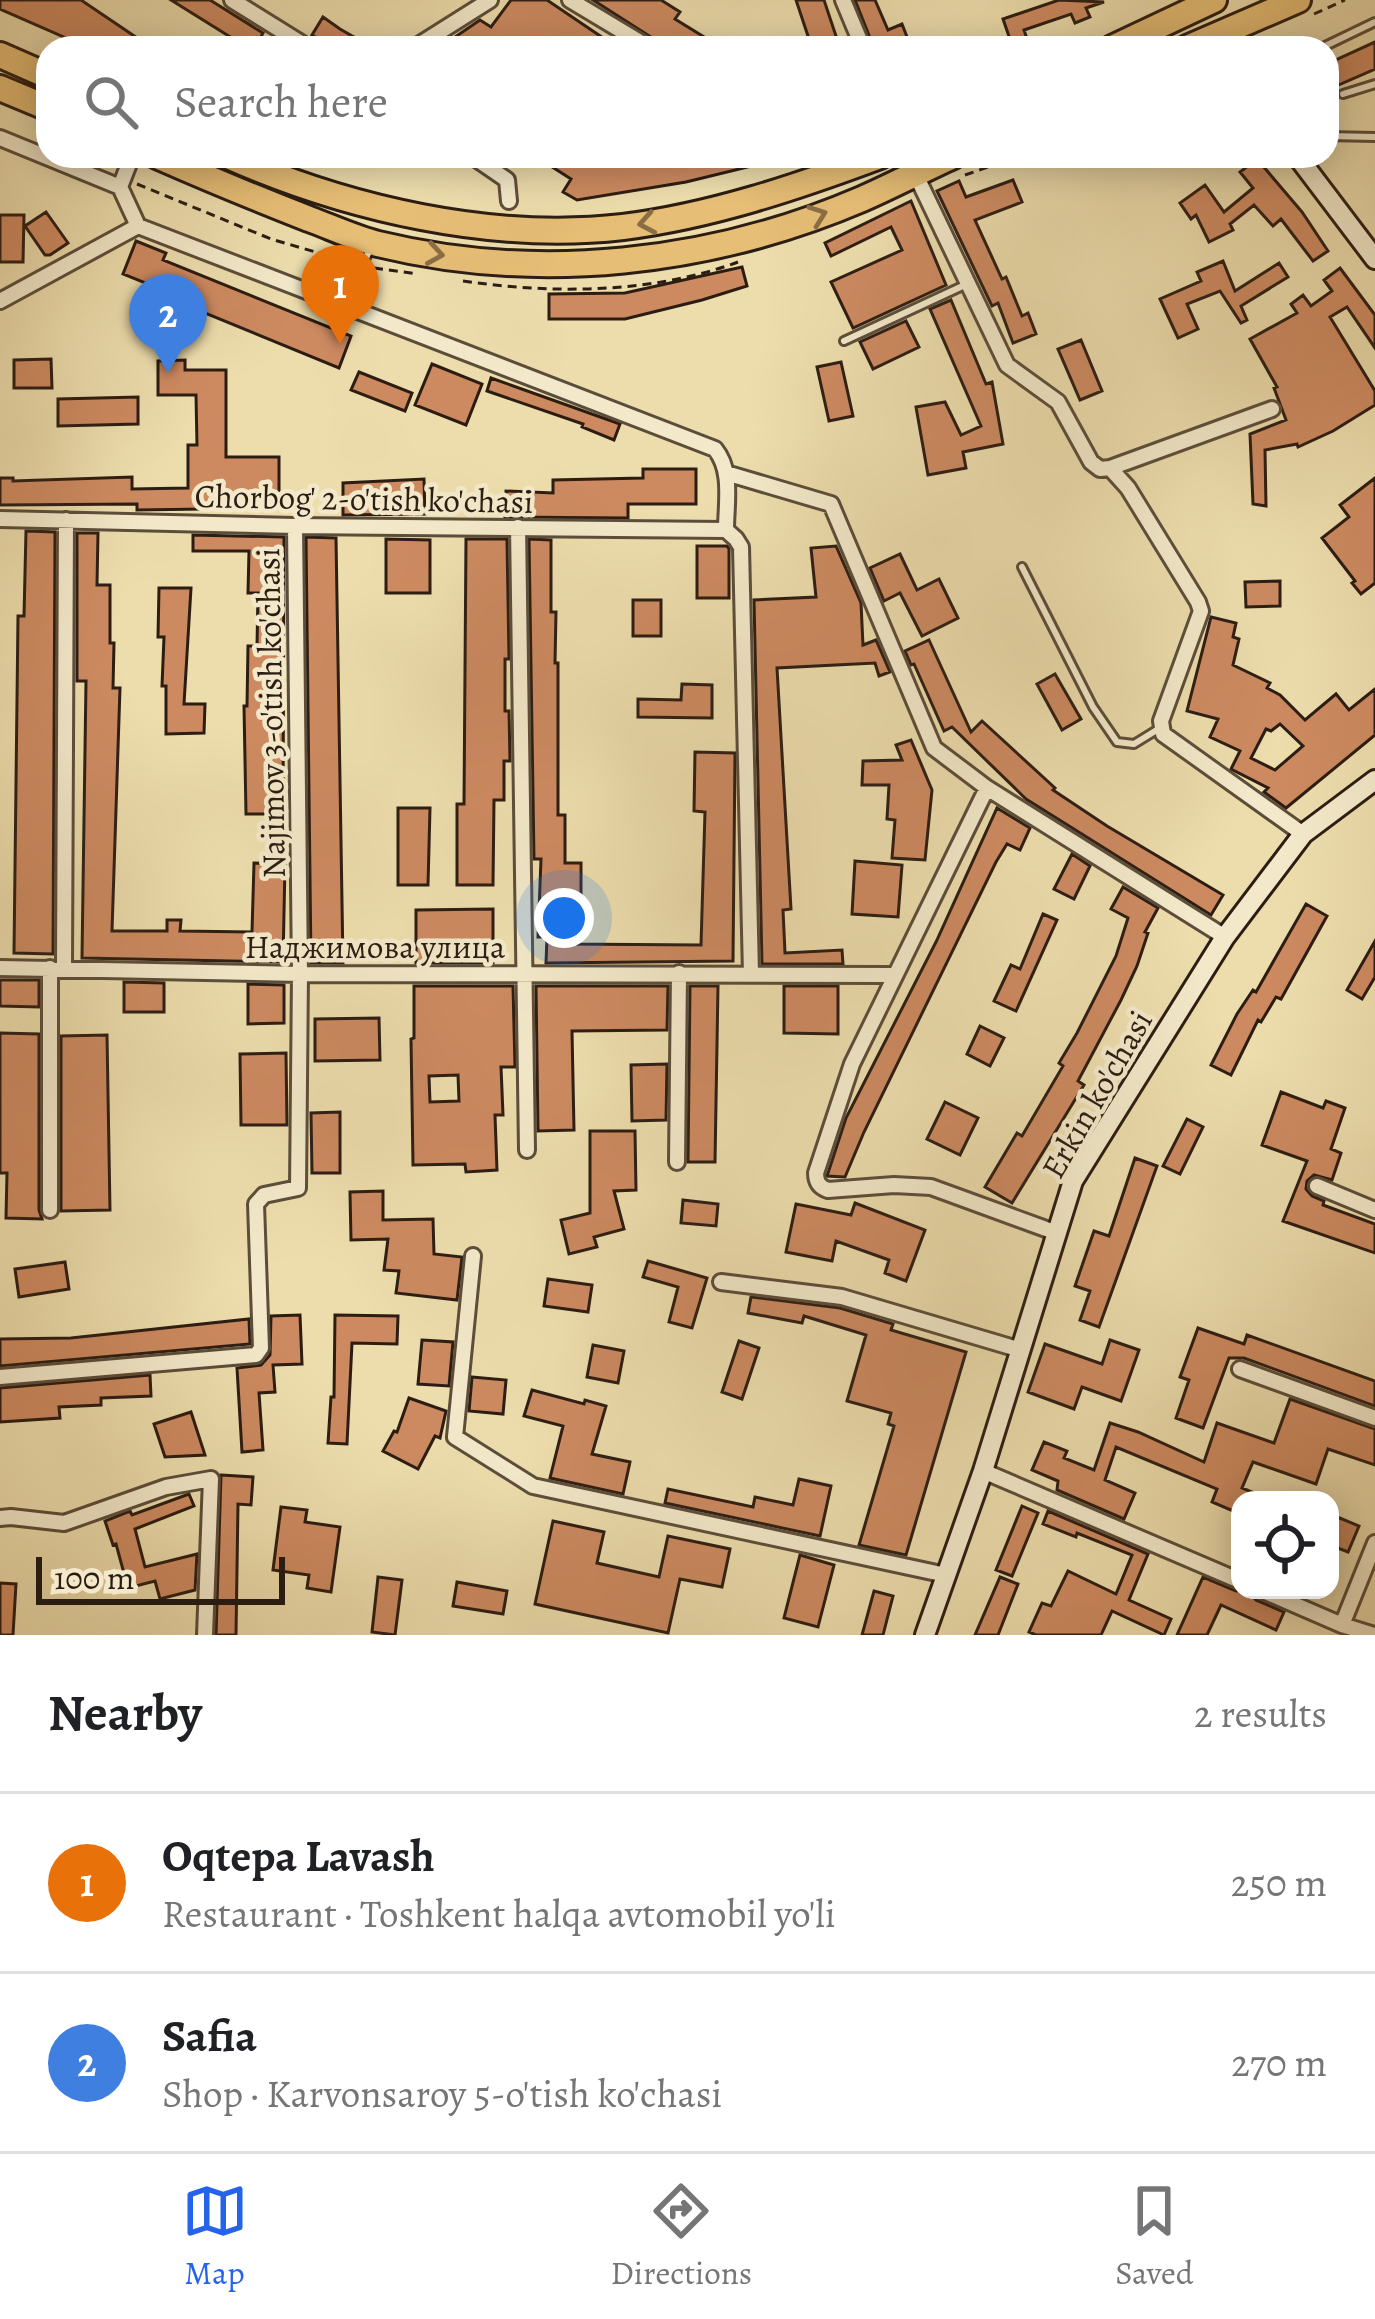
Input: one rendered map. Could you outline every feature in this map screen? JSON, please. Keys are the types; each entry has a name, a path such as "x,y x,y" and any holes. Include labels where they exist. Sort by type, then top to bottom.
{"highway":[{"path":"1138,36 1214,0"},
{"path":"1229,0 1239,36 1298,0"},
{"path":"0,55 36,71"},
{"path":"8,91 36,74"},
{"path":"8,91 36,103"},
{"path":"184,168 374,243 440,256 569,266 628,262 706,247 803,220 926,168"},
{"path":"256,168 385,210 450,223 572,230 624,227 680,216 795,187 847,168"}],"main road":[{"path":"1306,168 1375,259"},
{"name":"Erkin ko'chasi","path":"925,1635 983,1471 1073,1181 1225,938 1303,834 1375,780"}],"street":[{"path":"232,0 290,36"},
{"path":"433,36 490,0"},
{"path":"570,0 630,36"},
{"path":"844,0 858,36"},
{"path":"0,138 36,153"},
{"path":"73,168 120,187 139,226 715,449 721,456 726,472 727,530 741,547 751,974"},
{"path":"120,187 127,168"},
{"path":"490,168 507,180 509,201"},
{"path":"915,173 1007,364 1058,402 1100,470 1272,409"},
{"path":"0,301 139,226"},
{"path":"1110,468 1128,488 1201,611 1160,728 1163,734 1303,834"},
{"path":"726,472 831,504 934,748 987,788 1225,938"},
{"name":"Chorbog' 2-o'tish ko'chasi","path":"0,518 727,530"},
{"path":"50,1210 66,520"},
{"name":"Najimov 3-o'tish ko'chasi","path":"0,1377 256,1354 262,1348 256,1204 264,1195 298,1188 295,526"},
{"path":"518,527 526,1150"},
{"path":"987,788 852,1064 815,1173 818,1184 828,1190 931,1187 1057,1233"},
{"name":"Наджимова улица","path":"0,968 300,974 894,975"},
{"path":"677,1162 679,973"},
{"path":"1317,1186 1375,1210"},
{"path":"473,1256 455,1437 532,1486 946,1575"},
{"path":"721,1282 842,1298 1021,1350"},
{"path":"1240,1369 1375,1418"},
{"path":"983,1471 1231,1577"},
{"path":"0,1518 64,1523 166,1487 211,1479 205,1635"},
{"path":"1342,1624 1375,1543"},
{"path":"1282,1599 1374,1635"}],"lane":[{"path":"1339,39 1375,22"},
{"path":"1343,94 1375,84"},
{"path":"1339,136 1375,137"},
{"path":"506,229 509,201"},
{"path":"341,304 374,243"},
{"path":"844,340 967,284"},
{"path":"1022,566 1094,707 1118,742 1134,744 1160,728"}],"building":[{"path":"0,0 81,0 134,36 62,36 0,9"},
{"path":"171,0 210,0 263,33 229,36"},
{"path":"511,0 547,0 600,36 457,36 480,20 491,27"},
{"path":"593,0 661,0 680,12 675,19 703,36 649,36"},
{"path":"796,0 824,0 836,36 808,36"},
{"path":"855,0 875,0 888,30 902,24 907,36 869,36"},
{"path":"1059,0 1104,2 1086,8 1090,17 1075,23 1071,14 1024,30 1026,36 1009,36 1003,19"},
{"path":"323,17 352,36 314,36"},
{"path":"1375,42 1375,69 1339,85 1339,58"},
{"path":"554,168 743,168 577,200 563,192 571,179"},
{"path":"1265,168 1328,251 1313,261 1281,219 1273,226 1254,205 1230,224 1233,230 1209,242 1196,215 1191,219 1180,203 1205,185 1224,212 1253,188 1240,172"},
{"path":"1013,180 1022,202 975,220 1002,279 1006,277 1022,316 1028,313 1036,334 1013,343 998,303 992,306 937,191 959,181 966,197"},
{"path":"911,201 946,285 853,328 831,282 902,250 891,227 831,256 825,243"},
{"path":"46,212 68,243 50,255 45,255 25,226"},
{"path":"0,215 24,215 23,262 0,262"},
{"path":"136,241 166,253 163,260 351,336 339,368 156,293 158,288 123,274"},
{"path":"1223,261 1235,291 1279,263 1288,277 1241,306 1247,320 1241,323 1220,291 1187,304 1198,329 1178,338 1160,299 1201,281 1197,272"},
{"path":"742,267 747,286 702,300 625,319 549,319 549,294 625,293"},
{"path":"1340,268 1375,315 1375,348 1347,307 1330,317 1375,391 1375,405 1298,447 1265,450 1266,506 1253,504 1250,434 1286,420 1277,387 1250,339 1297,313 1291,304 1303,295 1311,306 1332,291 1324,280"},
{"path":"951,300 986,384 992,382 1003,444 963,452 966,468 928,475 916,407 945,402 961,435 981,426 930,309"},
{"path":"906,321 919,347 873,369 860,342"},
{"path":"1081,340 1102,391 1080,400 1058,349"},
{"path":"51,359 52,388 14,388 14,360"},
{"path":"185,360 185,370 226,370 226,457 279,457 279,508 0,505 0,478 132,477 132,489 188,488 188,445 197,445 196,395 158,395 158,361"},
{"path":"841,362 853,416 829,421 817,367"},
{"path":"432,364 482,384 466,425 415,405"},
{"path":"359,372 412,393 405,411 351,390"},
{"path":"491,378 620,424 614,440 583,424 487,391"},
{"path":"138,397 138,424 58,426 58,399"},
{"path":"643,469 696,469 696,504 628,504 628,518 505,517 506,491 553,493 553,480 643,478"},
{"path":"1375,478 1375,583 1361,594 1322,538 1349,517 1340,505"},
{"path":"424,479 425,514 343,515 343,483"},
{"path":"26,531 55,532 53,954 14,953 18,616 24,616"},
{"path":"77,533 98,533 97,585 110,585 113,688 120,688 112,931 167,931 167,920 181,920 180,931 252,932 254,863 285,864 283,962 82,958 86,681 77,681"},
{"path":"193,535 284,537 283,814 246,814 244,706 248,646 257,646 258,593 248,593 249,551 193,551"},
{"path":"306,537 336,538 343,963 311,963"},
{"path":"386,539 430,540 430,593 386,593"},
{"path":"466,539 507,539 505,711 509,711 510,761 504,761 504,800 494,800 493,885 457,885 457,804 464,804"},
{"path":"529,539 551,540 551,612 556,612 558,663 558,815 565,815 565,863 581,863 581,899 568,899 568,944 701,945 705,812 694,811 695,752 735,753 733,961 546,963 547,937 538,937 541,859 534,859"},
{"path":"697,546 729,549 729,598 697,598"},
{"path":"836,546 861,603 863,645 876,640 890,672 879,676 875,663 777,668 791,909 783,910 785,953 842,950 843,964 762,964 754,600 816,597 811,548"},
{"path":"900,554 917,590 939,579 958,618 922,636 900,593 884,601 870,568"},
{"path":"1280,581 1280,606 1246,607 1245,582"},
{"path":"159,588 191,588 184,704 205,704 204,733 166,734"},
{"path":"633,600 661,600 661,636 633,636"},
{"path":"1211,617 1236,623 1233,637 1239,639 1233,665 1270,683 1267,688 1305,720 1336,694 1349,710 1375,689 1375,735 1286,808 1264,792 1268,788 1231,769 1240,751 1210,737 1218,719 1187,711","holes":["1280,724 1303,746 1275,770 1251,758 1266,729"]},
{"path":"929,640 971,732 982,721 1053,790 1223,895 1211,915 1026,799 952,727 944,731 905,651"},
{"path":"1055,674 1081,719 1062,730 1037,684"},
{"path":"682,684 712,685 712,718 638,717 638,699 681,700"},
{"path":"911,740 932,790 925,860 892,858 895,820 887,819 889,785 862,785 863,761 902,760 896,745"},
{"path":"398,808 430,808 428,885 398,885"},
{"path":"997,808 1030,828 1020,850 1007,844 996,862 845,1177 827,1176 846,1118 936,942"},
{"path":"1072,854 1090,866 1074,899 1054,889"},
{"path":"855,861 902,865 898,917 852,914"},
{"path":"1123,887 1158,908 1145,932 1137,966 1078,1081 1084,1085 1012,1203 985,1187 1063,1066 1059,1063 1116,956 1128,918 1111,909"},
{"path":"1306,904 1327,916 1281,999 1276,997 1258,1020 1231,1075 1211,1065 1237,1014 1256,992"},
{"path":"493,909 493,963 416,963 416,910"},
{"path":"1043,914 1057,920 1016,1011 994,1001 1011,965 1020,969"},
{"path":"1375,941 1375,977 1362,999 1347,990"},
{"path":"0,980 39,980 39,1007 0,1006"},
{"path":"124,982 164,983 164,1012 124,1012"},
{"path":"248,984 284,985 284,1023 248,1024"},
{"path":"414,986 513,986 515,1067 501,1067 503,1115 495,1115 497,1170 466,1172 465,1164 413,1165","holes":["458,1075 459,1101 430,1102 429,1076"]},
{"path":"536,986 668,986 667,1030 572,1031 574,1130 538,1131"},
{"path":"690,986 718,986 715,1162 688,1162"},
{"path":"784,986 838,986 838,1034 784,1033"},
{"path":"379,1018 380,1060 315,1061 315,1019"},
{"path":"980,1026 1004,1038 990,1066 967,1054"},
{"path":"0,1033 39,1034 42,1219 6,1218 7,1173 0,1173"},
{"path":"107,1035 110,1210 61,1211 61,1036"},
{"path":"286,1053 287,1125 241,1125 240,1054"},
{"path":"667,1064 666,1120 632,1121 631,1065"},
{"path":"1281,1092 1323,1108 1326,1101 1345,1108 1331,1149 1341,1153 1332,1180 1314,1175 1306,1189 1323,1205 1375,1224 1375,1253 1283,1221 1307,1161 1262,1145"},
{"path":"945,1102 978,1118 960,1155 927,1139"},
{"path":"340,1112 340,1173 312,1173 311,1113"},
{"path":"1187,1119 1203,1127 1180,1174 1163,1166"},
{"path":"590,1131 635,1131 636,1190 614,1191 624,1229 594,1237 597,1247 569,1254 561,1220 590,1213"},
{"path":"1135,1158 1157,1166 1099,1327 1080,1320 1090,1291 1075,1286 1094,1231 1109,1236"},
{"path":"383,1191 383,1220 433,1219 434,1254 462,1257 457,1300 396,1293 399,1271 384,1270 388,1239 351,1240 350,1192"},
{"path":"683,1200 718,1204 716,1226 681,1223"},
{"path":"855,1203 925,1230 906,1281 885,1273 889,1260 836,1241 832,1261 786,1252 796,1204 851,1215"},
{"path":"648,1261 707,1278 692,1328 669,1322 678,1287 643,1277"},
{"path":"65,1262 69,1289 19,1297 15,1269"},
{"path":"548,1279 592,1285 588,1312 544,1306"},
{"path":"751,1297 840,1308 893,1324 891,1330 966,1352 906,1555 859,1545 894,1426 888,1424 891,1413 847,1401 866,1335 804,1316 802,1323 748,1313"},
{"path":"300,1315 302,1364 273,1365 275,1392 259,1393 263,1450 242,1452 237,1368 261,1365 270,1355 271,1316"},
{"path":"335,1315 398,1316 397,1344 352,1343 347,1444 328,1443"},
{"path":"249,1319 250,1344 0,1366 0,1339 71,1338"},
{"path":"1198,1328 1244,1344 1247,1335 1375,1381 1375,1406 1244,1358 1229,1358 1203,1428 1176,1418 1189,1380 1180,1377"},
{"path":"422,1340 453,1342 449,1386 418,1384"},
{"path":"1110,1340 1139,1350 1121,1401 1082,1387 1074,1409 1028,1392 1045,1344 1102,1364"},
{"path":"739,1341 759,1348 742,1399 722,1392"},
{"path":"593,1345 624,1351 618,1383 587,1377"},
{"path":"150,1375 151,1396 101,1398 101,1405 59,1407 60,1418 0,1422 0,1388"},
{"path":"472,1377 506,1380 503,1414 469,1411"},
{"path":"532,1390 606,1406 592,1454 630,1462 623,1494 550,1478 563,1426 524,1416"},
{"path":"409,1398 446,1411 440,1438 435,1436 418,1469 383,1451 397,1432"},
{"path":"1290,1399 1375,1429 1375,1465 1328,1449 1316,1484 1253,1462 1242,1488 1249,1491 1231,1491 1231,1510 1212,1502 1217,1489 1116,1447 1105,1480 1135,1493 1124,1519 1057,1490 1058,1481 1032,1470 1044,1442 1067,1451 1064,1458 1094,1470 1110,1423 1204,1462 1217,1423 1274,1443"},
{"path":"191,1412 205,1455 165,1457 154,1424"},
{"path":"221,1475 253,1477 251,1505 238,1504 236,1635 216,1635"},
{"path":"799,1479 831,1486 820,1536 665,1503 668,1489 753,1507 755,1497 793,1505"},
{"path":"189,1494 194,1506 135,1529 145,1567 197,1554 195,1590 160,1599 155,1581 128,1588 105,1521"},
{"path":"1022,1506 1038,1513 1012,1576 996,1570"},
{"path":"281,1507 307,1510 305,1522 340,1527 331,1592 307,1588 309,1575 273,1570"},
{"path":"1048,1511 1148,1554 1129,1600 1171,1619 1164,1635 1112,1611 1101,1635 1029,1632 1042,1603 1051,1606 1068,1571 1116,1594 1132,1555 1043,1524"},
{"path":"1339,1518 1359,1526 1348,1552 1339,1548"},
{"path":"553,1521 604,1532 597,1563 659,1577 668,1536 730,1549 722,1587 680,1579 668,1633 535,1604"},
{"path":"800,1555 834,1565 818,1627 784,1618"},
{"path":"378,1577 402,1580 395,1635 372,1632"},
{"path":"1000,1577 1018,1584 998,1635 975,1635"},
{"path":"1203,1577 1231,1589 1231,1599 1255,1599 1284,1612 1276,1630 1221,1605 1207,1635 1177,1635"},
{"path":"457,1582 507,1591 503,1614 453,1606"},
{"path":"0,1583 16,1584 13,1635 0,1635"},
{"path":"874,1591 893,1596 883,1635 862,1635"}],"place":[{"name":"Oqtepa Lavash","path":"340,344"},
{"name":"Safia","path":"168,373"}]}
